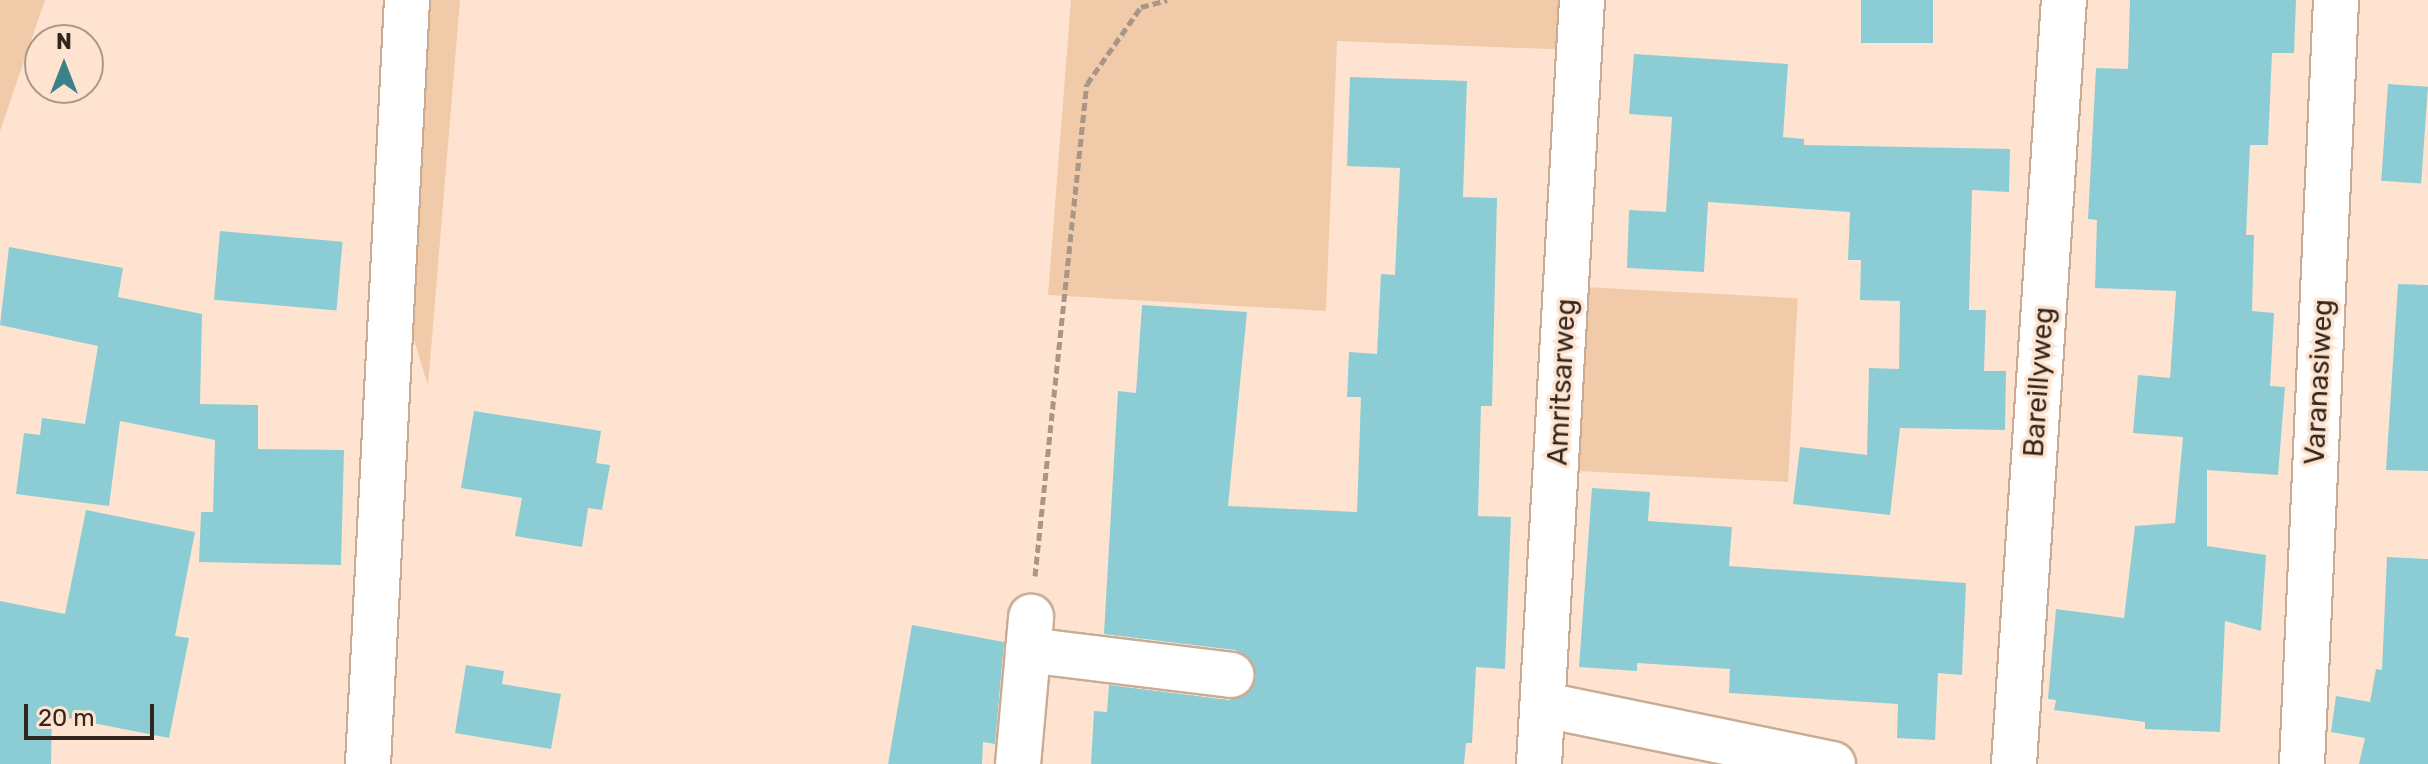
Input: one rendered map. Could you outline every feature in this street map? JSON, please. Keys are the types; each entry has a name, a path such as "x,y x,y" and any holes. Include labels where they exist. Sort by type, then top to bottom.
{"street":[{"path":"368,764 407,0"},
{"name":"Amritsarweg","path":"1539,764 1545,705 1582,0"},
{"name":"Bareillyweg","path":"2014,764 2064,0"},
{"name":"Varanasiweg","path":"2302,764 2336,0"},
{"path":"1018,764 1029,633 1231,675"},
{"path":"1545,705 1833,764"}],"path":[{"path":"1029,633 1087,84 1141,7 1167,0"}],"shaded area":[{"path":"0,0 45,0 37,24 24,24 24,61 0,131"},
{"path":"383,0 460,0 428,386 379,222"},
{"path":"1071,0 1575,0 1574,50 1337,41 1326,311 1048,295"},
{"path":"1584,287 1798,298 1788,482 1574,471"}],"building":[{"path":"1861,0 1933,0 1933,43 1861,43"},
{"path":"2130,0 2296,0 2294,53 2272,53 2268,145 2250,145 2246,235 2254,235 2252,311 2274,313 2270,386 2285,387 2278,475 2207,470 2207,546 2266,555 2261,631 2225,621 2220,732 2145,729 2145,722 2054,710 2056,700 2048,699 2056,609 2124,618 2135,526 2175,523 2183,437 2133,433 2138,375 2170,378 2176,291 2095,288 2097,220 2088,219 2096,68 2128,69"},
{"path":"1634,54 1788,64 1783,137 1804,139 1804,145 2010,149 2009,192 1972,190 1969,310 1986,310 1984,371 2006,371 2005,430 1900,428 1890,515 1793,504 1800,447 1867,455 1869,368 1899,369 1900,301 1860,300 1861,260 1848,260 1850,212 1708,202 1704,272 1627,268 1629,210 1666,212 1672,117 1629,114"},
{"path":"1350,77 1467,81 1463,197 1497,198 1492,406 1481,406 1478,516 1511,517 1505,669 1476,667 1472,743 1466,743 1464,764 1091,764 1094,711 1107,712 1109,685 1229,700 1250,691 1256,677 1247,656 1235,650 1104,634 1118,391 1136,393 1142,305 1247,312 1228,506 1357,512 1361,397 1347,397 1349,352 1377,354 1381,274 1395,275 1400,168 1347,166"},
{"path":"2388,84 2428,87 2421,184 2381,181"},
{"path":"220,231 343,242 337,310 214,300"},
{"path":"9,247 123,268 118,297 202,314 200,404 258,405 258,449 344,450 341,565 199,562 201,512 213,512 215,440 120,421 109,506 16,494 24,433 40,435 42,418 85,424 98,346 0,325"},
{"path":"2398,284 2428,285 2428,471 2386,470"},
{"path":"474,411 601,431 596,463 610,465 602,510 588,508 582,547 515,536 522,498 461,488"},
{"path":"1592,488 1650,492 1648,521 1732,527 1729,566 1966,583 1962,675 1938,673 1935,740 1897,738 1898,704 1729,693 1730,669 1637,663 1637,671 1579,667"},
{"path":"86,510 195,532 175,636 189,638 169,738 52,715 51,764 0,764 0,601 65,614"},
{"path":"2387,557 2428,559 2428,764 2359,764 2365,738 2331,732 2336,696 2370,702 2376,669 2382,670"},
{"path":"912,625 1004,642 995,744 983,742 982,764 888,764"},
{"path":"466,665 504,671 502,684 561,694 551,749 455,733"}]}
